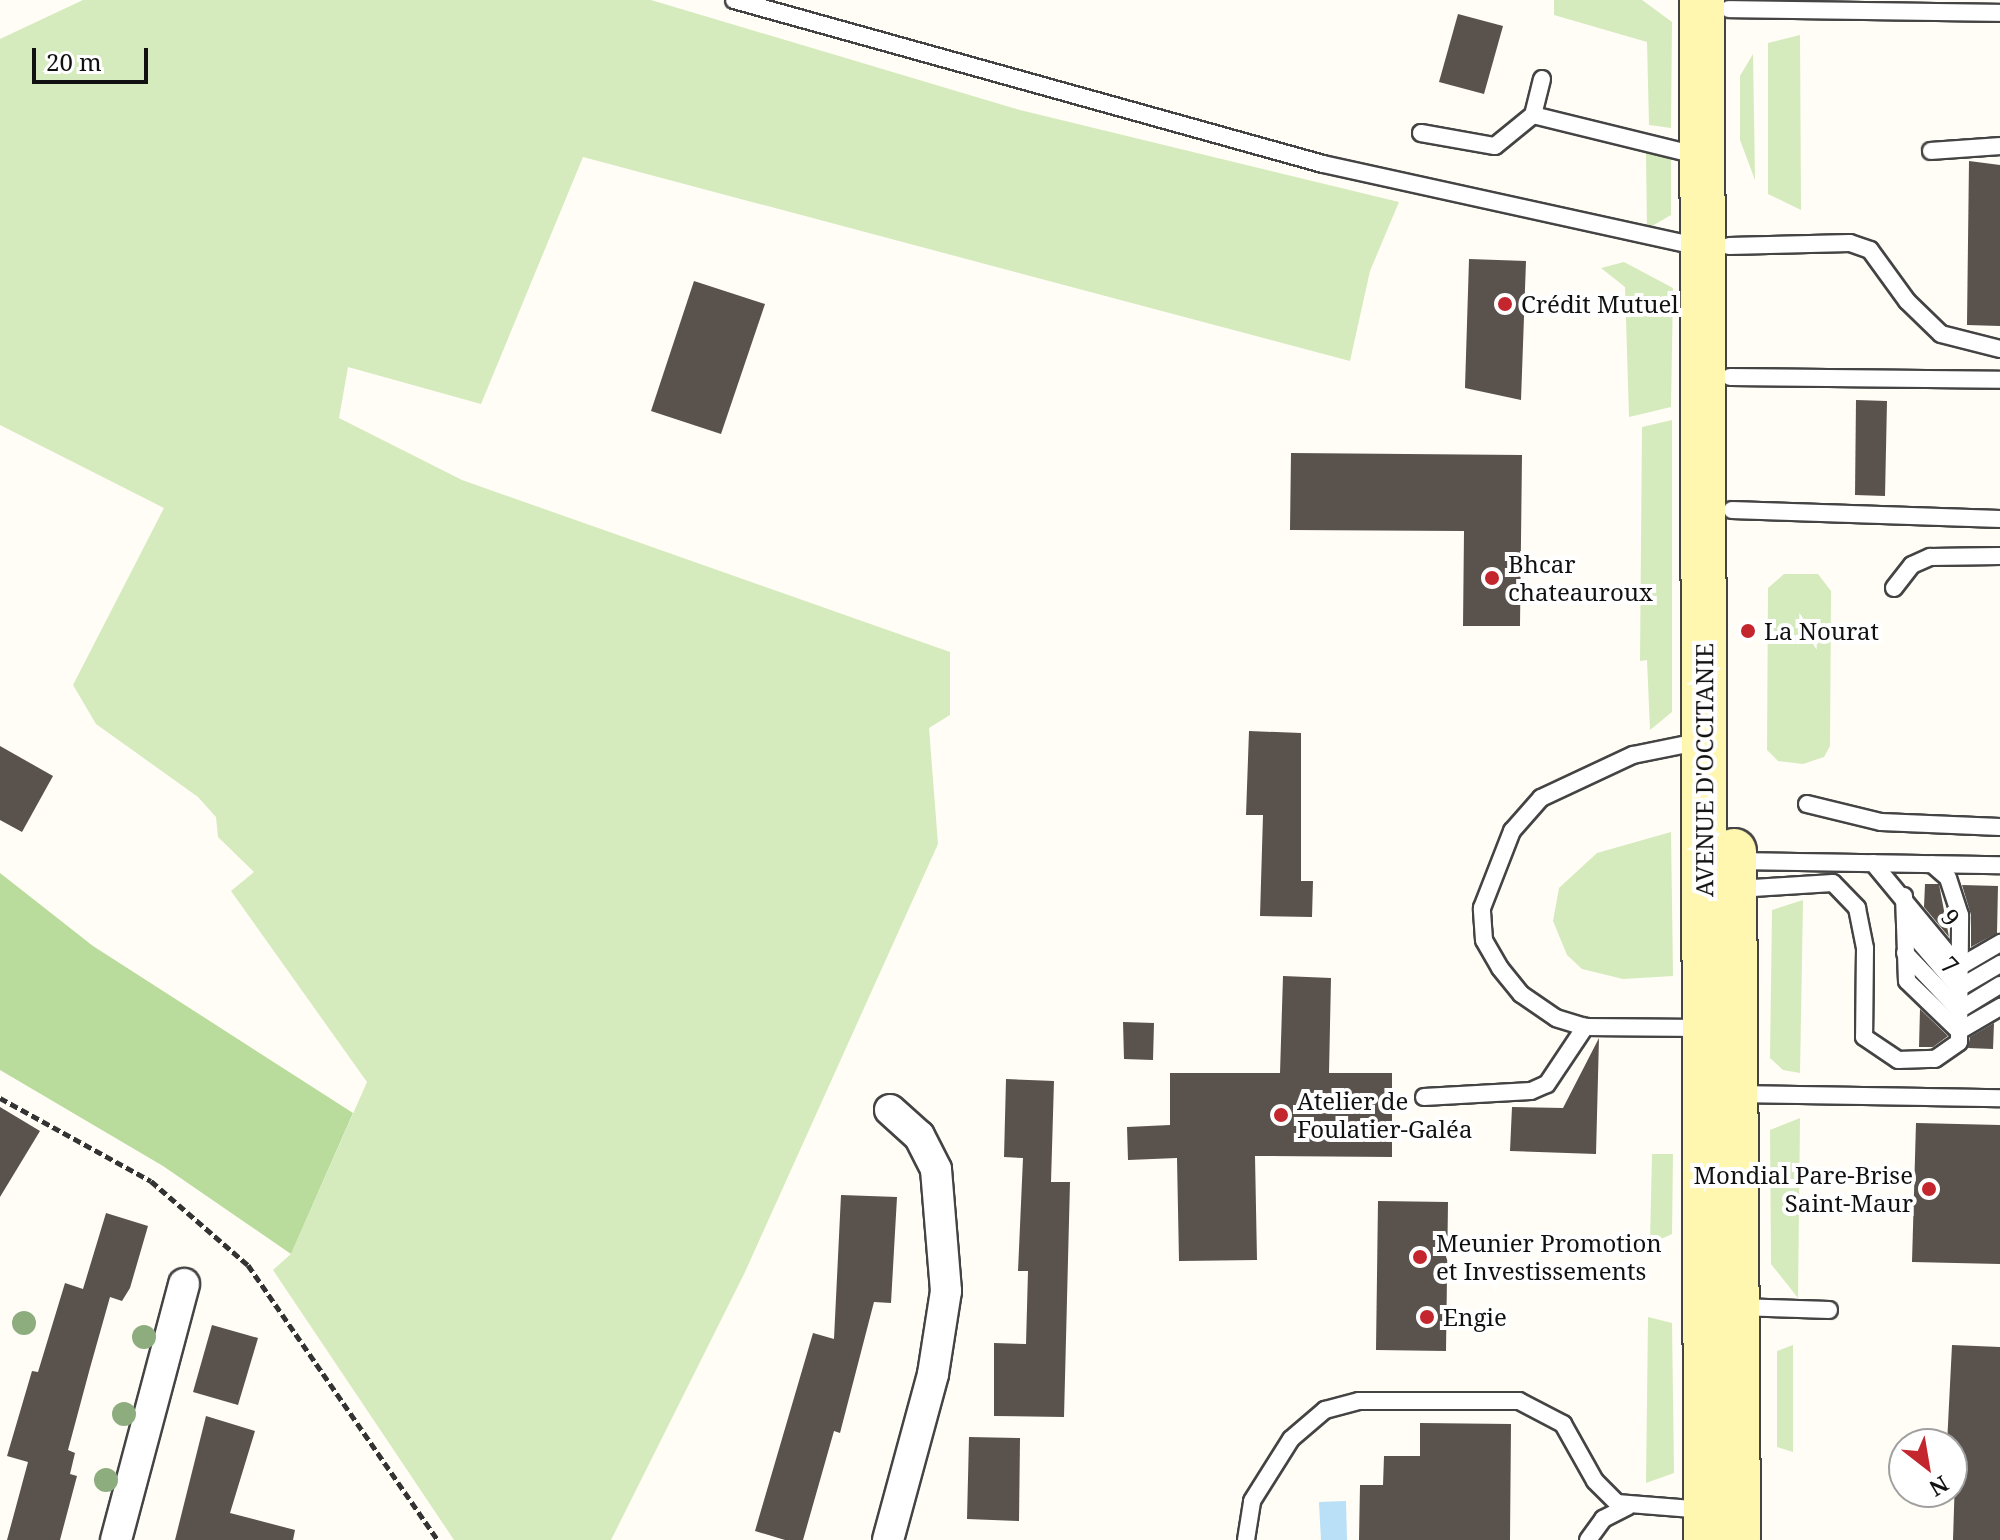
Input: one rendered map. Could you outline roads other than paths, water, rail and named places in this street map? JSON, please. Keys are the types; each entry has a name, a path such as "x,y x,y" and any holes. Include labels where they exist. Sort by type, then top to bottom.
{"main road":[{"name":"AVENUE D'OCCITANIE","path":"1706,1525 1703,741 1720,3"},
{"name":"AVENUE D'OCCITANIE","path":"1720,3 1702,157 1730,377 1738,1540"}],"street":[{"path":"888,1540 933,1374 946,1291 936,1169 919,1136 890,1110"},
{"path":"116,1540 184,1284"}],"lane":[{"path":"734,0 1323,164 1715,247 1850,243 1870,250 1907,301 1941,334 2000,349"},
{"path":"1720,3 2000,13"},
{"path":"1421,133 1495,146 1533,115 1542,79"},
{"path":"1533,115 1702,157"},
{"path":"1931,151 2000,146"},
{"path":"1730,377 2000,380"},
{"path":"1732,510 2000,519"},
{"path":"1894,588 1912,565 1930,557 2000,556"},
{"path":"1702,1028 1585,1027 1556,1018 1521,994 1500,968 1484,940 1482,908 1492,870 1512,831 1541,798 1633,755 1703,741"},
{"path":"1807,804 1881,822 2000,827"},
{"path":"1734,875 1873,863 1998,867"},
{"name":"9","path":"1873,863 1904,896 1959,967"},
{"path":"1734,875 1833,883 1857,908 1865,948 1864,1037 1880,1053 1898,1060 1948,1056 1959,1031 1958,899 1932,864"},
{"path":"1904,896 1907,981 1959,1031"},
{"path":"1905,925 1959,988"},
{"path":"1959,967 2000,943"},
{"name":"7","path":"1905,953 1959,1010"},
{"path":"1959,988 2000,964"},
{"path":"1959,1010 2000,985"},
{"path":"1959,1031 2000,1007"},
{"path":"1424,1097 1531,1091 1547,1084 1585,1027"},
{"path":"1734,1094 2000,1098"},
{"path":"1736,1307 1829,1310"},
{"path":"1246,1540 1252,1501 1291,1439 1325,1410 1359,1401 1519,1401 1536,1406 1563,1424 1595,1481 1628,1506 1706,1525"},
{"path":"1588,1540 1603,1519 1628,1506"}],"water":[{"path":"1346,1501 1347,1540 1321,1540 1319,1502"}],"place":[{"name":"Crédit Mutuel","path":"1505,304"},
{"name":"Bhcar chateauroux","path":"1492,578"},
{"name":"La Nourat","path":"1748,631"},
{"name":"Atelier de Foulatier-Galéa","path":"1281,1115"},
{"name":"Mondial Pare-Brise Saint-Maur","path":"1929,1189"},
{"name":"Meunier Promotion et Investissements","path":"1420,1257"},
{"name":"Engie","path":"1427,1317"}]}
